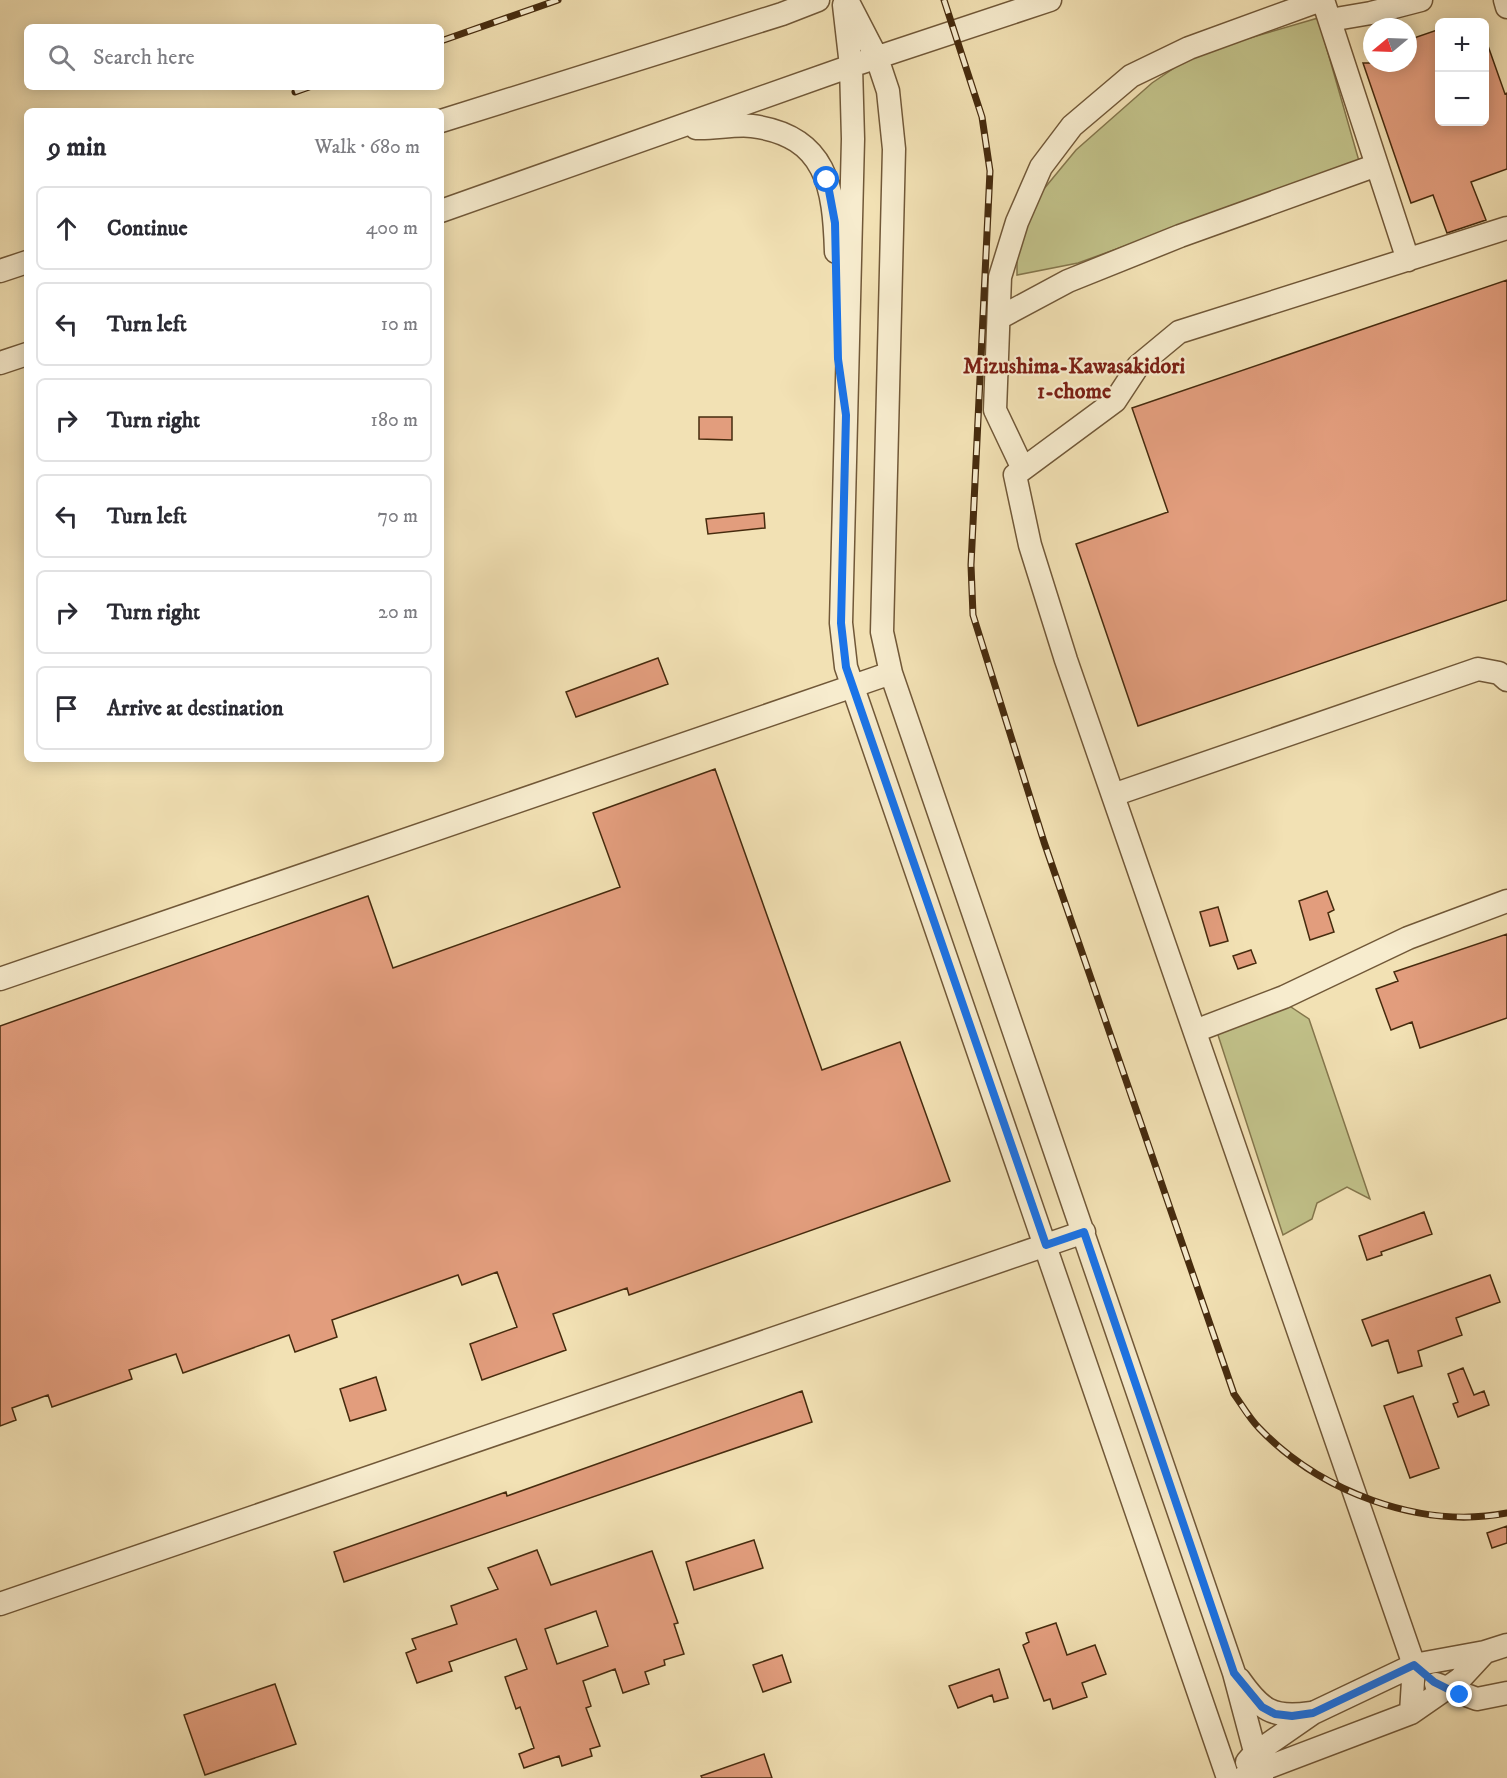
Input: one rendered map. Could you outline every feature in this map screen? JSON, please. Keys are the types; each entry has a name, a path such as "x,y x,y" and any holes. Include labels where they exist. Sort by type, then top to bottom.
{"lane":[{"path":"444,120 782,14 818,0"},
{"path":"845,0 877,58 888,92 894,149 882,621 891,673 1234,1673 1246,1773"},
{"path":"845,0 851,66 853,139 841,623 843,647 852,686 1046,1245 1246,1773"},
{"path":"444,210 851,66 1050,0"},
{"path":"1023,469 995,410 1000,277 1014,232 1041,167 1072,126 1118,86 1145,69 1189,48 1324,7 1371,13 1421,0"},
{"path":"1505,0 1507,7"},
{"path":"1324,7 1408,260"},
{"path":"678,127 750,126 789,135 815,154 827,180 835,223 838,359 846,415"},
{"path":"999,318 1068,281 1180,236 1377,165"},
{"path":"1411,1713 1414,1665 1113,795 1030,545 1015,475 1115,401 1138,366 1179,332 1507,228"},
{"path":"0,271 24,263"},
{"path":"0,363 24,355"},
{"path":"1113,795 1478,669 1499,673 1507,680"},
{"path":"0,979 891,673"},
{"path":"1195,1031 1284,997 1408,938 1507,901"},
{"path":"0,1604 1084,1232"},
{"path":"1246,1773 1313,1713 1414,1665 1485,1652 1507,1644"},
{"path":"1246,1773 1411,1713 1460,1679 1485,1652"},
{"path":"1414,1665 1445,1689 1477,1699 1507,1693"},
{"path":"1234,1673 1250,1695 1262,1707 1275,1714 1292,1716 1313,1713"}],"green space":[{"path":"1318,18 1359,161 1078,263 1017,275 1017,236 1043,190 1076,150 1152,83 1195,54"},
{"path":"1288,1005 1309,1019 1370,1199 1347,1187 1317,1203 1312,1219 1283,1235 1217,1032"}],"building":[{"path":"1435,31 1435,126 1489,126 1489,49 1505,94 1507,93 1507,169 1471,182 1486,220 1447,233 1433,195 1411,203 1366,72 1417,72 1417,37"},
{"path":"1507,280 1507,600 1138,726 1076,544 1168,512 1132,408"},
{"path":"699,417 732,417 732,440 699,439"},
{"path":"764,513 765,528 708,534 706,519"},
{"path":"658,658 668,684 576,717 566,692"},
{"path":"715,769 822,1070 900,1042 950,1181 629,1295 627,1288 553,1314 566,1350 482,1380 470,1344 517,1327 497,1272 462,1285 458,1275 332,1320 337,1337 295,1352 289,1335 183,1373 176,1354 129,1370 132,1379 52,1407 48,1395 12,1408 16,1420 0,1426 0,1026 368,896 393,968 620,887 593,813"},
{"path":"1327,891 1334,910 1328,913 1334,932 1310,940 1299,901"},
{"path":"1218,907 1228,941 1210,946 1200,912"},
{"path":"1507,934 1507,1018 1420,1048 1412,1022 1391,1030 1376,989 1398,981 1394,972"},
{"path":"1251,950 1256,963 1238,969 1233,956"},
{"path":"1424,1212 1432,1234 1381,1252 1382,1255 1367,1260 1359,1236"},
{"path":"1490,1275 1500,1302 1456,1318 1462,1335 1418,1351 1422,1366 1398,1373 1388,1340 1372,1346 1362,1320"},
{"path":"1463,1368 1474,1395 1484,1391 1489,1405 1458,1417 1453,1404 1458,1402 1448,1374"},
{"path":"376,1377 386,1410 350,1421 340,1389"},
{"path":"802,1391 812,1422 344,1582 334,1552 506,1492 507,1496"},
{"path":"1413,1396 1439,1468 1410,1478 1384,1406"},
{"path":"1507,1526 1507,1543 1492,1548 1487,1533"},
{"path":"754,1540 763,1568 694,1590 686,1562"},
{"path":"537,1550 551,1585 652,1551 678,1623 674,1624 684,1654 664,1660 665,1665 645,1672 649,1684 623,1693 615,1669 583,1681 591,1706 586,1708 600,1746 590,1749 592,1756 562,1766 559,1756 524,1768 519,1754 534,1748 520,1707 516,1709 505,1677 527,1669 516,1639 449,1662 452,1671 417,1683 406,1653 416,1649 412,1639 457,1624 451,1606 498,1589 488,1568","holes":["596,1611 608,1646 557,1664 545,1629"]},
{"path":"1056,1623 1067,1655 1095,1645 1106,1674 1082,1683 1087,1697 1053,1709 1050,1699 1044,1701 1023,1645 1029,1642 1026,1633"},
{"path":"782,1655 791,1682 763,1692 753,1665"},
{"path":"999,1669 1008,1698 994,1702 992,1695 958,1708 949,1686"},
{"path":"275,1684 296,1744 205,1775 184,1715"},
{"path":"764,1754 772,1778 702,1778 701,1776"}],"railway":[{"path":"444,40 558,0"},
{"path":"944,0 982,117 990,171 971,565 973,615 1044,842 1234,1394 1255,1424 1283,1450 1311,1470 1341,1487 1406,1510 1440,1516 1474,1517 1507,1513"},
{"path":"295,92 301,90"}],"district":[{"name":"Mizushima-Kawasakidori 1-chome","path":"1074,378"}],"route":[{"path":"827,180 835,223 838,359 846,415 841,623 846,667 1046,1245 1084,1232 1234,1673 1250,1695 1262,1707 1275,1714 1292,1716 1313,1713 1414,1665 1424,1676 1460,1695"}]}
